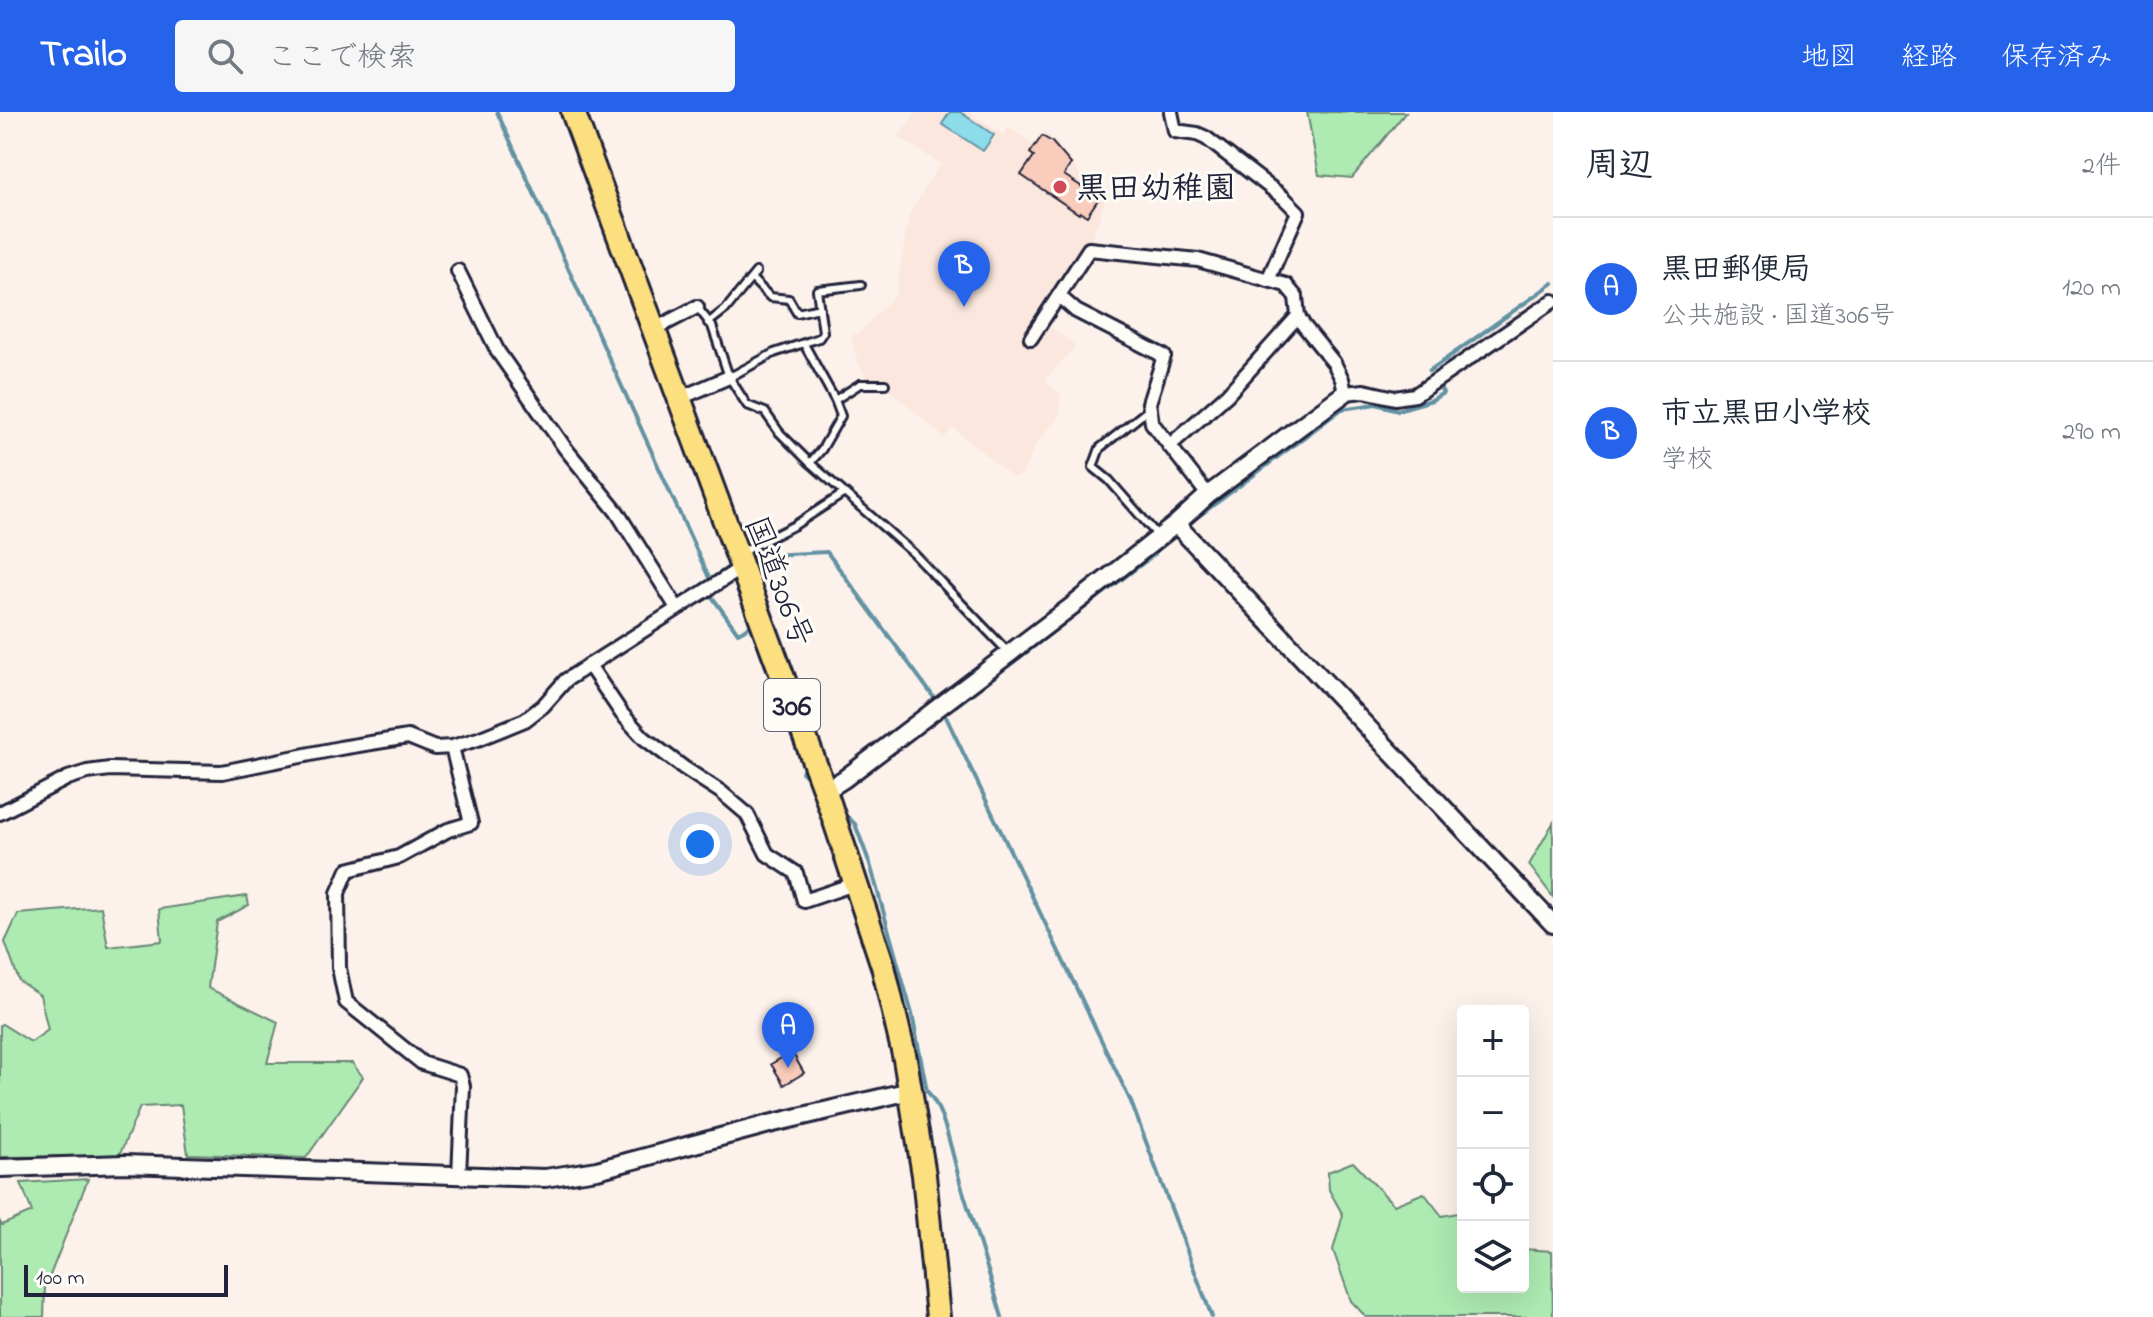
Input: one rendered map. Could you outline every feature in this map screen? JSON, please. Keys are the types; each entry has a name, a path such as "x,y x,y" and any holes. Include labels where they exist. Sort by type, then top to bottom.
{"highway":[{"name":"国道306号","path":"573,112 857,883 897,1017 931,1228 938,1317"}],"street":[{"path":"1171,112 1175,131 1206,138 1298,212 1299,216 1268,280"},
{"path":"1031,338 1089,249 1198,260 1292,290 1298,316 1334,363 1345,393"},
{"path":"458,271 498,352 565,448 617,512 677,608"},
{"path":"1059,296 1076,311 1164,356 1148,410 1152,423 1208,495"},
{"path":"825,791 1010,653 1176,524 1208,495 1345,393 1364,391 1395,398 1415,395 1553,301"},
{"path":"653,330 697,307"},
{"path":"1169,446 1227,395 1298,316"},
{"path":"678,399 730,377"},
{"path":"1176,524 1553,924"},
{"path":"0,813 68,778 87,772 110,769 222,772 408,737 429,747 452,747 525,720 543,706 566,680 677,608 738,562"},
{"path":"589,665 622,714 644,738 747,814 767,854 796,873 804,901 857,883"},
{"path":"452,747 471,823 448,830 399,857 348,870 338,893 339,953 346,1002 422,1063 460,1075 463,1086 459,1175"},
{"path":"0,1168 125,1164 545,1178 579,1174 910,1091"}],"lane":[{"path":"708,323 726,309 754,275 770,297 789,299 797,313 820,308"},
{"path":"730,377 774,353 821,335 817,290 861,285"},
{"path":"697,307 712,326 730,377 747,405 765,412 779,432 810,463 913,553 1010,653"},
{"path":"804,344 835,400 840,419 810,463"},
{"path":"835,400 860,384 885,384"},
{"path":"1148,410 1100,448 1093,467 1109,480 1159,537"},
{"path":"738,562 843,494"}],"shaded area":[{"path":"916,112 969,112 1003,135 1008,127 1034,144 1044,132 1105,201 1091,241 1087,242 1026,336 1034,343 1048,326 1076,345 1045,380 1061,395 1059,417 1038,441 1023,474 1013,478 953,428 944,438 883,387 886,386 864,381 865,376 856,356 851,336 860,332 896,294 909,215 940,164 899,137"}],"green space":[{"path":"1307,112 1406,112 1352,178 1319,175"},
{"path":"1553,823 1553,897 1529,865"},
{"path":"247,896 249,905 217,922 208,988 278,1022 267,1063 352,1063 363,1077 306,1158 188,1154 181,1105 140,1107 119,1156 0,1157 0,1025 31,1042 48,1030 40,995 19,981 5,942 18,914 101,907 108,947 162,941 159,909"},
{"path":"1353,1162 1394,1205 1424,1193 1442,1216 1457,1213 1457,1293 1529,1293 1529,1249 1552,1251 1553,1317 1366,1317 1351,1301 1333,1250 1343,1215 1329,1190 1328,1172"},
{"path":"88,1179 45,1288 44,1317 0,1317 0,1222 2,1225 32,1212 21,1183"}],"water":[{"path":"950,112 960,112 994,135 983,151 942,124"}],"building":[{"name":"黒田幼稚園","path":"1042,136 1052,142 1071,164 1064,175 1099,198 1087,216 1079,214 1021,175 1034,156 1030,153"},
{"path":"792,1052 804,1073 784,1085 771,1064"}],"waterway":[{"path":"497,112 710,580 730,566"},
{"path":"1429,371 1553,283"},
{"path":"1195,519 1342,409 1376,404 1398,410 1432,400 1443,393 1440,387"},
{"path":"750,556 827,552 935,699"},
{"path":"1079,612 1155,554"},
{"path":"710,580 703,584 738,633 751,626 804,768 802,772 810,779"},
{"path":"956,706 1074,616"},
{"path":"946,717 1131,1102 1212,1317"},
{"path":"841,811 855,824 870,864 912,1014 927,1091 944,1122 1002,1317"}],"place":[{"name":"黒田幼稚園","path":"1060,187"},
{"name":"市立黒田小学校","path":"964,307"},
{"name":"黒田郵便局","path":"788,1068"}]}
